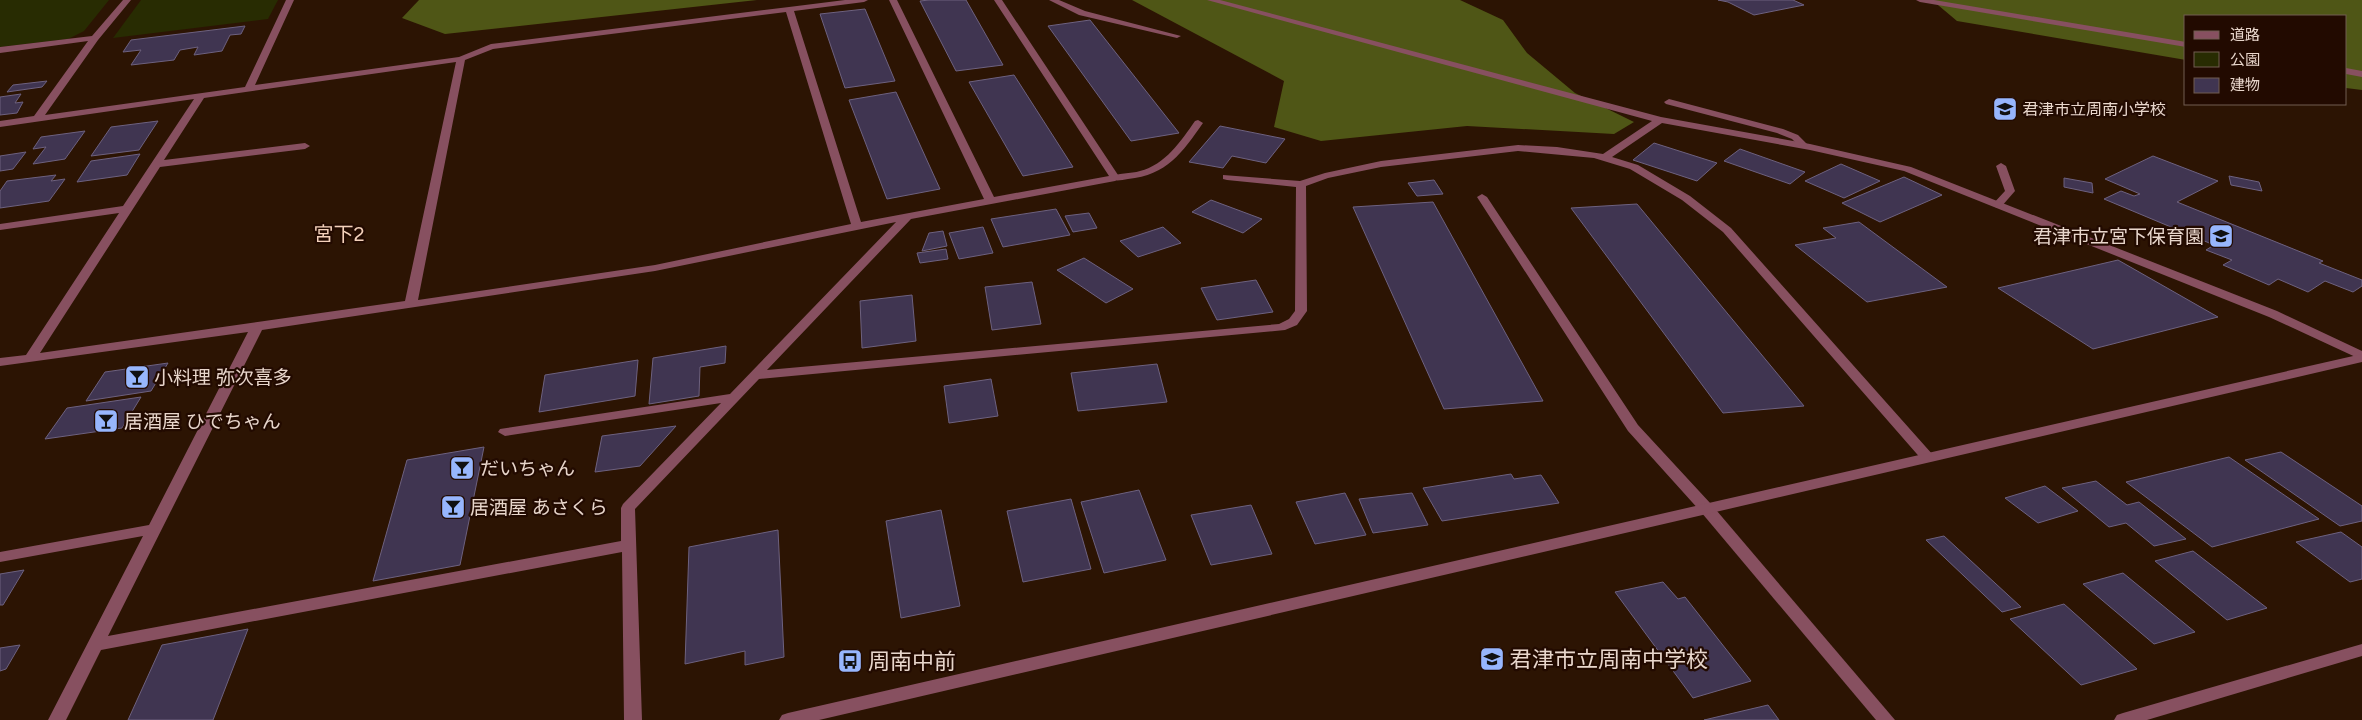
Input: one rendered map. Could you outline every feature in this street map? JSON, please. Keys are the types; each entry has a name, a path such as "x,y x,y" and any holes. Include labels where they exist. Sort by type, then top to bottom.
{"street":[{"path":"36,119 126,0"},
{"path":"248,90 290,0"},
{"path":"0,124 460,59 491,47 864,0"},
{"path":"893,0 990,200"},
{"path":"998,0 1115,178"},
{"path":"1053,0 1082,12 1177,36"},
{"path":"1211,0 1660,120 1804,146 1907,169 2273,314 2362,357"},
{"path":"1920,0 2184,44"},
{"path":"790,9 857,226"},
{"path":"0,50 96,38"},
{"path":"411,303 460,59"},
{"path":"2347,71 2362,74"},
{"path":"30,358 200,97"},
{"path":"1669,102 1780,132 1795,137 1804,146"},
{"path":"1604,158 1660,120"},
{"path":"0,362 257,327 655,268 990,200 1150,172 1168,160 1184,144 1198,124"},
{"path":"157,164 305,146"},
{"path":"1227,177 1301,184 1325,176 1381,164 1518,148 1557,150 1604,158 1634,167 1679,193 1727,230 1928,458"},
{"path":"1997,204 2010,191 2001,166"},
{"path":"758,375 1281,327 1293,322 1301,311 1301,184"},
{"path":"1482,197 1633,428 1706,508 1886,720"},
{"path":"0,226 128,209"},
{"path":"632,720 628,508 909,216"},
{"path":"57,720 257,327"},
{"path":"788,720 2362,357"},
{"path":"505,432 736,397"},
{"path":"0,557 154,529"},
{"path":"95,645 629,545"},
{"path":"2123,720 2362,650"}],"green space":[{"path":"0,0 109,0 84,31 68,39 0,47"},
{"path":"141,0 278,0 268,19 113,38"},
{"path":"419,0 757,0 445,34 402,18"},
{"path":"1132,0 1460,0 1503,20 1527,53 1575,93 1634,122 1614,134 1467,126 1321,141 1274,127 1284,81"},
{"path":"1932,0 2362,0 2362,90 2347,88 2347,15 2184,15 2184,60 1957,21"}],"building":[{"path":"966,0 1003,65 956,71 920,1"},
{"path":"1718,0 1793,0 1804,5 1754,15 1728,2"},
{"path":"865,9 895,81 845,88 820,14"},
{"path":"1090,20 1179,133 1131,141 1048,26"},
{"path":"245,26 241,34 230,35 222,51 194,55 198,47 180,50 174,60 131,65 141,50 123,52 131,40"},
{"path":"1014,75 1073,167 1023,176 969,82"},
{"path":"47,81 42,87 7,92 13,85"},
{"path":"896,92 940,189 887,199 849,100"},
{"path":"21,94 15,103 23,102 17,113 0,115 0,97"},
{"path":"158,121 139,150 91,156 111,127"},
{"path":"1220,126 1285,139 1266,163 1232,156 1223,168 1189,162"},
{"path":"85,131 65,159 33,164 46,147 33,149 41,137"},
{"path":"1654,143 1717,163 1697,181 1633,160"},
{"path":"1740,149 1805,172 1790,184 1724,161"},
{"path":"26,152 13,169 0,171 0,156"},
{"path":"140,154 127,175 77,182 91,161"},
{"path":"2153,156 2218,181 2177,202 2323,261 2319,263 2362,280 2362,286 2353,292 2325,281 2308,292 2278,279 2269,285 2223,265 2232,260 2206,250 2214,245 2104,199 2121,191 2134,196 2140,194 2105,179"},
{"path":"1841,164 1880,181 1844,198 1805,181"},
{"path":"56,175 51,181 65,179 49,201 0,208 0,191 7,181"},
{"path":"2229,176 2259,182 2262,191 2231,185"},
{"path":"1904,177 1942,195 1880,222 1842,203"},
{"path":"2064,178 2092,183 2093,193 2064,187"},
{"path":"1434,180 1443,194 1417,196 1408,183"},
{"path":"1211,200 1262,219 1243,233 1192,212"},
{"path":"1433,202 1543,401 1444,409 1353,207"},
{"path":"1637,204 1804,406 1723,413 1571,208"},
{"path":"1056,209 1070,235 1003,247 991,219"},
{"path":"1089,213 1097,228 1073,232 1065,216"},
{"path":"1859,222 1947,287 1867,302 1795,245 1836,238 1823,228"},
{"path":"983,227 993,253 959,259 949,233"},
{"path":"1163,227 1181,243 1138,257 1120,241"},
{"path":"943,231 947,246 922,251 929,233"},
{"path":"946,249 948,259 920,263 917,253"},
{"path":"1084,258 1133,289 1106,303 1057,270"},
{"path":"2118,260 2218,317 2093,349 1998,288"},
{"path":"1256,280 1273,312 1217,320 1201,288"},
{"path":"1032,282 1041,324 992,330 985,287"},
{"path":"912,295 916,341 862,348 860,301"},
{"path":"726,346 725,363 700,367 699,396 649,404 653,358"},
{"path":"638,360 635,396 539,412 545,375"},
{"path":"168,363 151,391 86,401 105,372"},
{"path":"1157,364 1167,402 1078,411 1071,373"},
{"path":"991,379 998,416 949,423 944,386"},
{"path":"141,397 122,428 45,439 67,408"},
{"path":"676,426 640,466 595,472 602,436"},
{"path":"484,447 460,565 373,581 407,460"},
{"path":"2281,452 2362,506 2362,521 2340,526 2245,460"},
{"path":"2229,457 2319,519 2212,547 2126,482"},
{"path":"1511,474 1514,479 1541,475 1559,503 1442,521 1423,488"},
{"path":"2096,481 2127,505 2139,502 2186,539 2154,546 2126,523 2109,527 2062,488"},
{"path":"2045,486 2078,511 2038,523 2005,498"},
{"path":"1139,490 1166,560 1104,573 1081,502"},
{"path":"1345,493 1366,535 1315,544 1296,502"},
{"path":"1412,493 1428,525 1373,533 1359,499"},
{"path":"1071,499 1091,569 1023,582 1007,511"},
{"path":"1251,505 1272,554 1211,565 1191,515"},
{"path":"941,510 960,606 901,618 886,521"},
{"path":"778,530 784,657 745,665 745,651 685,664 689,547"},
{"path":"2341,532 2362,547 2362,579 2350,582 2296,542"},
{"path":"1944,536 2021,607 2002,612 1926,540"},
{"path":"2193,551 2267,608 2227,620 2155,561"},
{"path":"24,570 3,605 0,605 0,574"},
{"path":"2123,573 2195,632 2154,644 2083,584"},
{"path":"1663,582 1678,599 1685,597 1751,681 1693,698 1615,592"},
{"path":"2064,604 2137,669 2081,685 2010,619"},
{"path":"248,629 213,720 128,720 162,645"},
{"path":"20,645 6,669 0,671 0,648"},
{"path":"1768,705 1779,720 1704,720"}],"place":[{"name":"君津市立周南小学校","path":"2005,109"},
{"name":"君津市立宮下保育園","path":"2221,236"},
{"name":"小料理 弥次喜多","path":"137,377"},
{"name":"居酒屋 ひでちゃん","path":"106,421"},
{"name":"だいちゃん","path":"462,468"},
{"name":"居酒屋 あさくら","path":"453,507"},
{"name":"君津市立周南中学校","path":"1492,659"},
{"name":"周南中前","path":"850,661"}],"district":[{"name":"宮下2","path":"339,234"}]}
